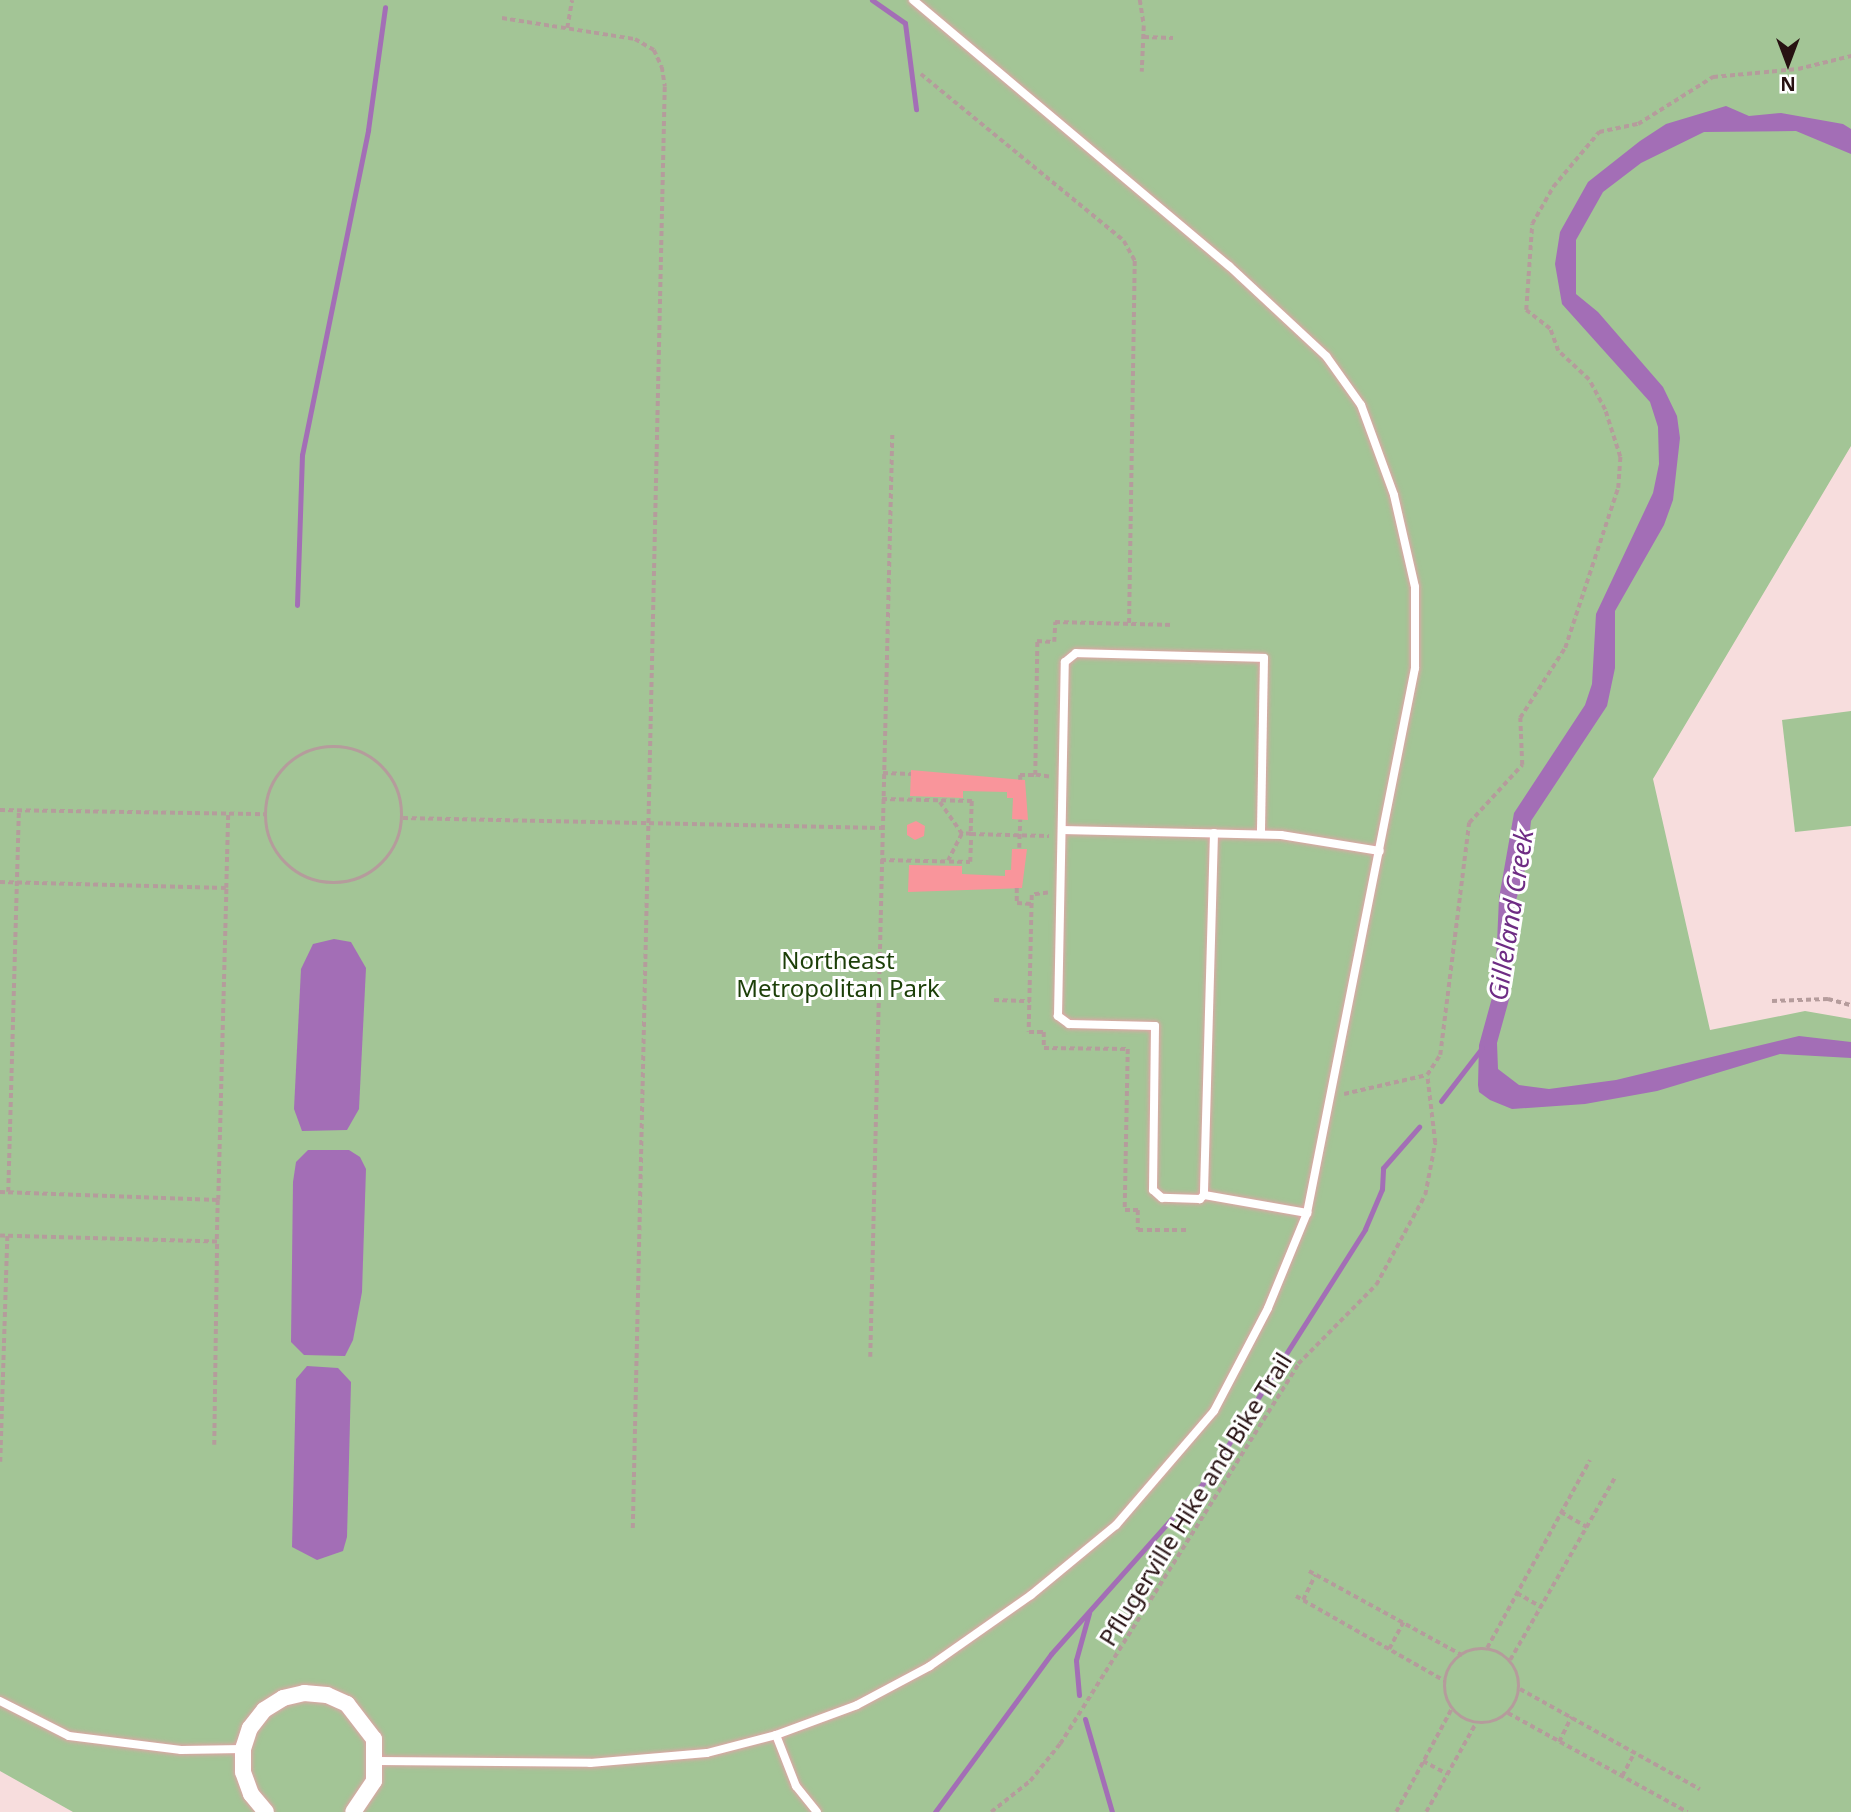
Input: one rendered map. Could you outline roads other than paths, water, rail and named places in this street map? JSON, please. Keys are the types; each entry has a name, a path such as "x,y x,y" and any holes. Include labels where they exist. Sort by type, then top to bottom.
{"street":[{"path":"266,1812 247,1783 243,1749 250,1728 264,1710 304,1693 327,1695 355,1712 374,1738 378,1761 374,1781 353,1812"}],"lane":[{"path":"378,1761 590,1763 707,1753 776,1735 858,1705 930,1666 1031,1595 1116,1525 1214,1411 1268,1308 1307,1213 1415,668 1415,587 1394,495 1361,405 1326,356 1280,310 913,0"},
{"path":"1214,833 1204,1195 1200,1199 1162,1198 1153,1190 1155,1026 1069,1024 1058,1016 1066,662 1076,653 1250,654 1264,658 1261,834"},
{"path":"1062,830 1261,834 1380,851"},
{"path":"1204,1195 1307,1213"},
{"path":"0,1701 69,1736 181,1750 243,1749"},
{"path":"776,1735 796,1786 817,1812"}],"water":[{"name":"Gilleland Creek","path":"1726,106 1749,116 1781,113 1843,124 1851,129 1851,154 1796,131 1704,132 1641,163 1603,192 1576,240 1576,294 1598,312 1663,387 1677,416 1680,438 1673,500 1664,525 1615,611 1615,668 1607,706 1531,821 1526,866 1512,914 1510,996 1497,1043 1498,1069 1519,1085 1549,1089 1616,1080 1799,1036 1851,1042 1851,1058 1780,1054 1657,1091 1585,1104 1512,1109 1490,1100 1479,1092 1478,1085 1479,1045 1495,987 1499,898 1514,813 1585,705 1592,684 1596,614 1653,493 1659,464 1658,427 1650,402 1562,304 1555,264 1560,232 1588,182 1640,141 1666,124"},
{"path":"334,939 351,942 366,968 359,1109 347,1130 302,1131 294,1109 301,969 313,944"},
{"path":"308,1150 349,1150 360,1157 366,1169 362,1292 353,1340 345,1356 304,1355 291,1342 293,1182 296,1162"},
{"path":"307,1366 338,1368 351,1382 347,1537 343,1551 317,1560 292,1547 296,1379"}],"waterway":[{"path":"872,0 905,23 916,109"},
{"path":"297,605 302,455 368,130 385,7"},
{"path":"1441,1101 1482,1048"},
{"path":"935,1812 1051,1654 1206,1480 1365,1229 1382,1189 1383,1168 1419,1127"},
{"path":"1079,1695 1076,1660 1089,1613"},
{"path":"1085,1719 1112,1812"}],"park label":[{"name":"Northeast Metropolitan Park","path":"838,974"}]}
